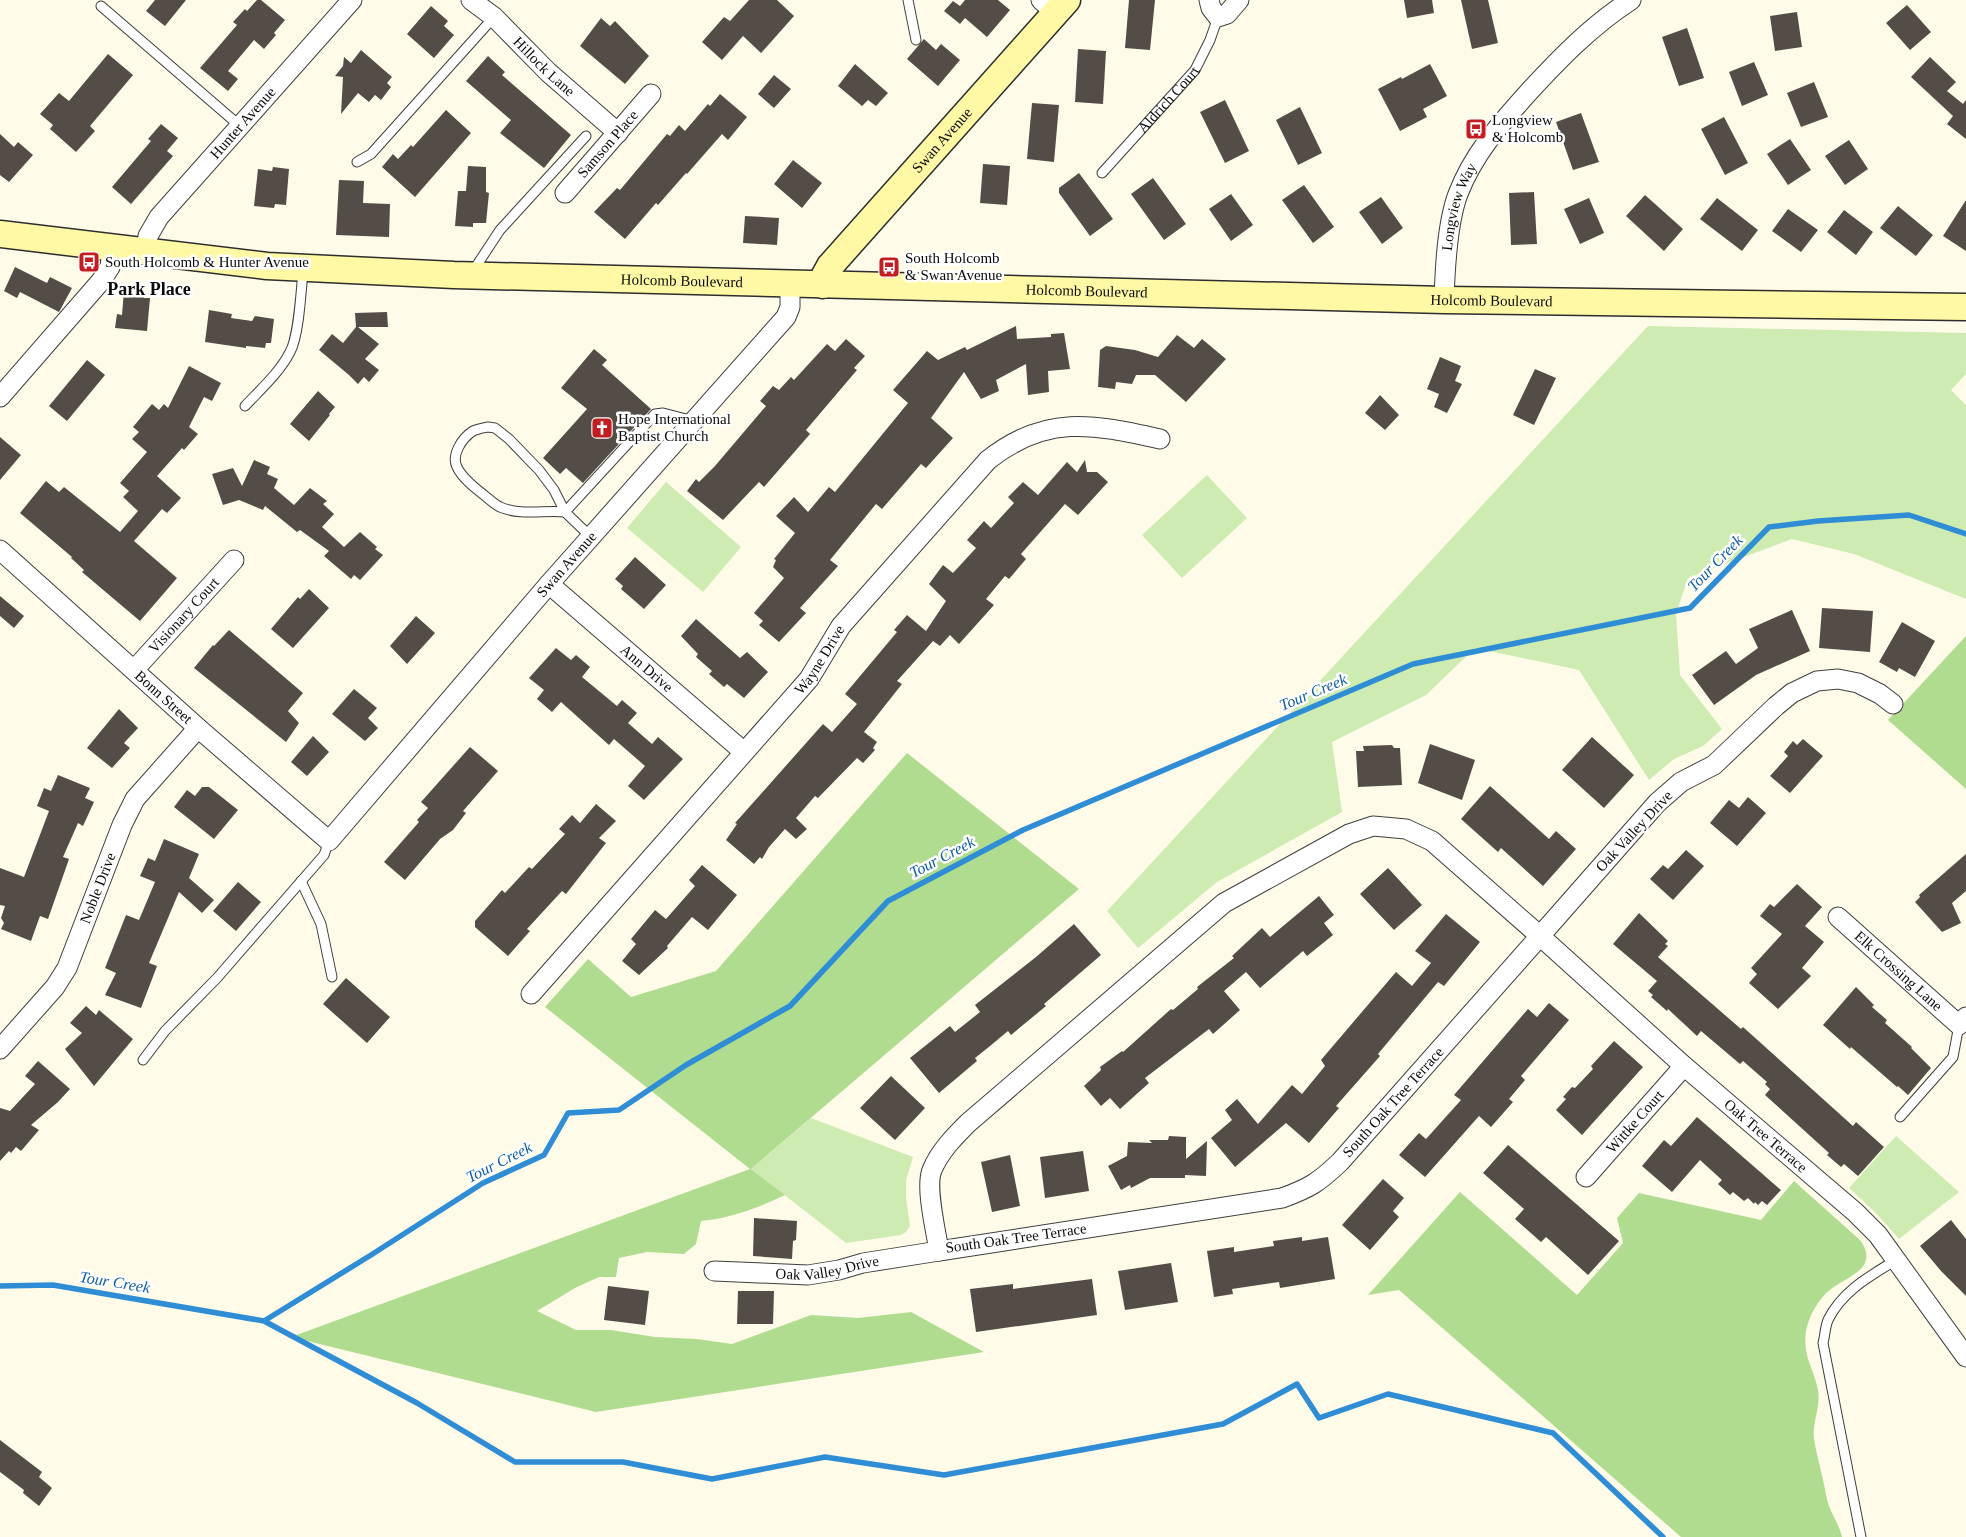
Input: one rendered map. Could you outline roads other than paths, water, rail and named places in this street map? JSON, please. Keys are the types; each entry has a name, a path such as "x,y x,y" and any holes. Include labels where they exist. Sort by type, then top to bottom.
{"street":[{"name":"Hunter Avenue","path":"146,253 148,236 159,217 352,0"},
{"name":"Hillock Lane","path":"471,0 494,17 548,72 618,133"},
{"path":"1209,0 1211,8 1218,16 1227,14 1239,0"},
{"name":"Longview Way","path":"1444,300 1449,242 1458,196 1471,166 1481,149 1509,114 1578,40 1611,13 1631,0"},
{"name":"Swan Avenue","path":"823,286 825,275 830,266 1055,4"},
{"name":"Samson Place","path":"566,193 651,94"},
{"name":"Holcomb Boulevard","path":"0,234 146,253 304,268 470,276 1444,300 1966,307"},
{"path":"0,396 100,281 110,267 112,249"},
{"name":"Swan Avenue","path":"329,841 549,584 786,317 790,307 790,285"},
{"name":"Wayne Drive","path":"531,994 809,679 841,626 988,460 1006,446 1046,430 1065,426 1105,427 1160,438"},
{"name":"Bonn Street","path":"0,550 198,728 329,841"},
{"name":"Visionary Court","path":"134,670 234,560"},
{"name":"Ann Drive","path":"549,584 744,752"},
{"name":"Oak Valley Drive","path":"1540,936 1657,803 1681,782 1714,765 1792,693 1817,682 1838,680 1858,683 1880,694 1893,704"},
{"name":"Noble Drive","path":"0,1049 55,987 67,968 122,825 135,799 198,728"},
{"name":"South Oak Tree Terrace","path":"1373,826 1406,830 1432,842 1540,936 1340,1162 1322,1180 1306,1189 1282,1198 939,1251 930,1198 931,1171 945,1148 968,1123 1224,903 1349,834 1373,826"},
{"name":"Elk Crossing Lane","path":"1838,917 1963,1021"},
{"name":"Oak Tree Terrace","path":"1540,936 1684,1066 1855,1212 1878,1235 1966,1357"},
{"name":"Wittke Court","path":"1586,1177 1684,1066"},
{"name":"Oak Valley Drive","path":"714,1271 808,1275 839,1270 863,1263 939,1251"}],"lane":[{"path":"908,0 916,40"},
{"path":"101,6 240,126"},
{"name":"Aldrich Court","path":"1102,173 1195,70 1210,40 1218,16"},
{"path":"357,162 371,154 494,17"},
{"path":"470,276 500,230 586,136"},
{"path":"245,406 267,383 290,353 299,312 304,268"},
{"path":"565,512 655,414 663,413 694,421"},
{"path":"565,512 518,513 498,506 474,487 456,467 459,445 474,430 488,426 496,428 539,470 554,490 565,512 592,537"},
{"path":"143,1060 165,1031 216,978 324,855 329,841"},
{"path":"301,881 321,924 332,977"},
{"path":"1900,1117 1953,1056 1963,1021"},
{"path":"1861,1537 1823,1343 1827,1322 1841,1299 1860,1282 1897,1260"}],"waterway":[{"name":"Tour Creek","path":"0,1286 53,1285 264,1321 483,1183 544,1155 568,1113 619,1110 686,1065 790,1006 888,901 1023,830 1413,664 1690,608 1769,527 1818,521 1909,515 1966,534"},
{"path":"264,1321 417,1403 515,1462 623,1462 712,1479 825,1457 944,1475 1223,1424 1297,1384 1319,1418 1388,1394 1553,1433 1663,1537"}],"place":[{"name":"Longview & Holcomb","path":"1476,129"},
{"name":"South Holcomb & Hunter Avenue","path":"89,262"},
{"name":"South Holcomb & Swan Avenue","path":"889,267"},
{"name":"Hope International Baptist Church","path":"602,428"}],"district":[{"name":"Park Place","path":"149,289"}]}
